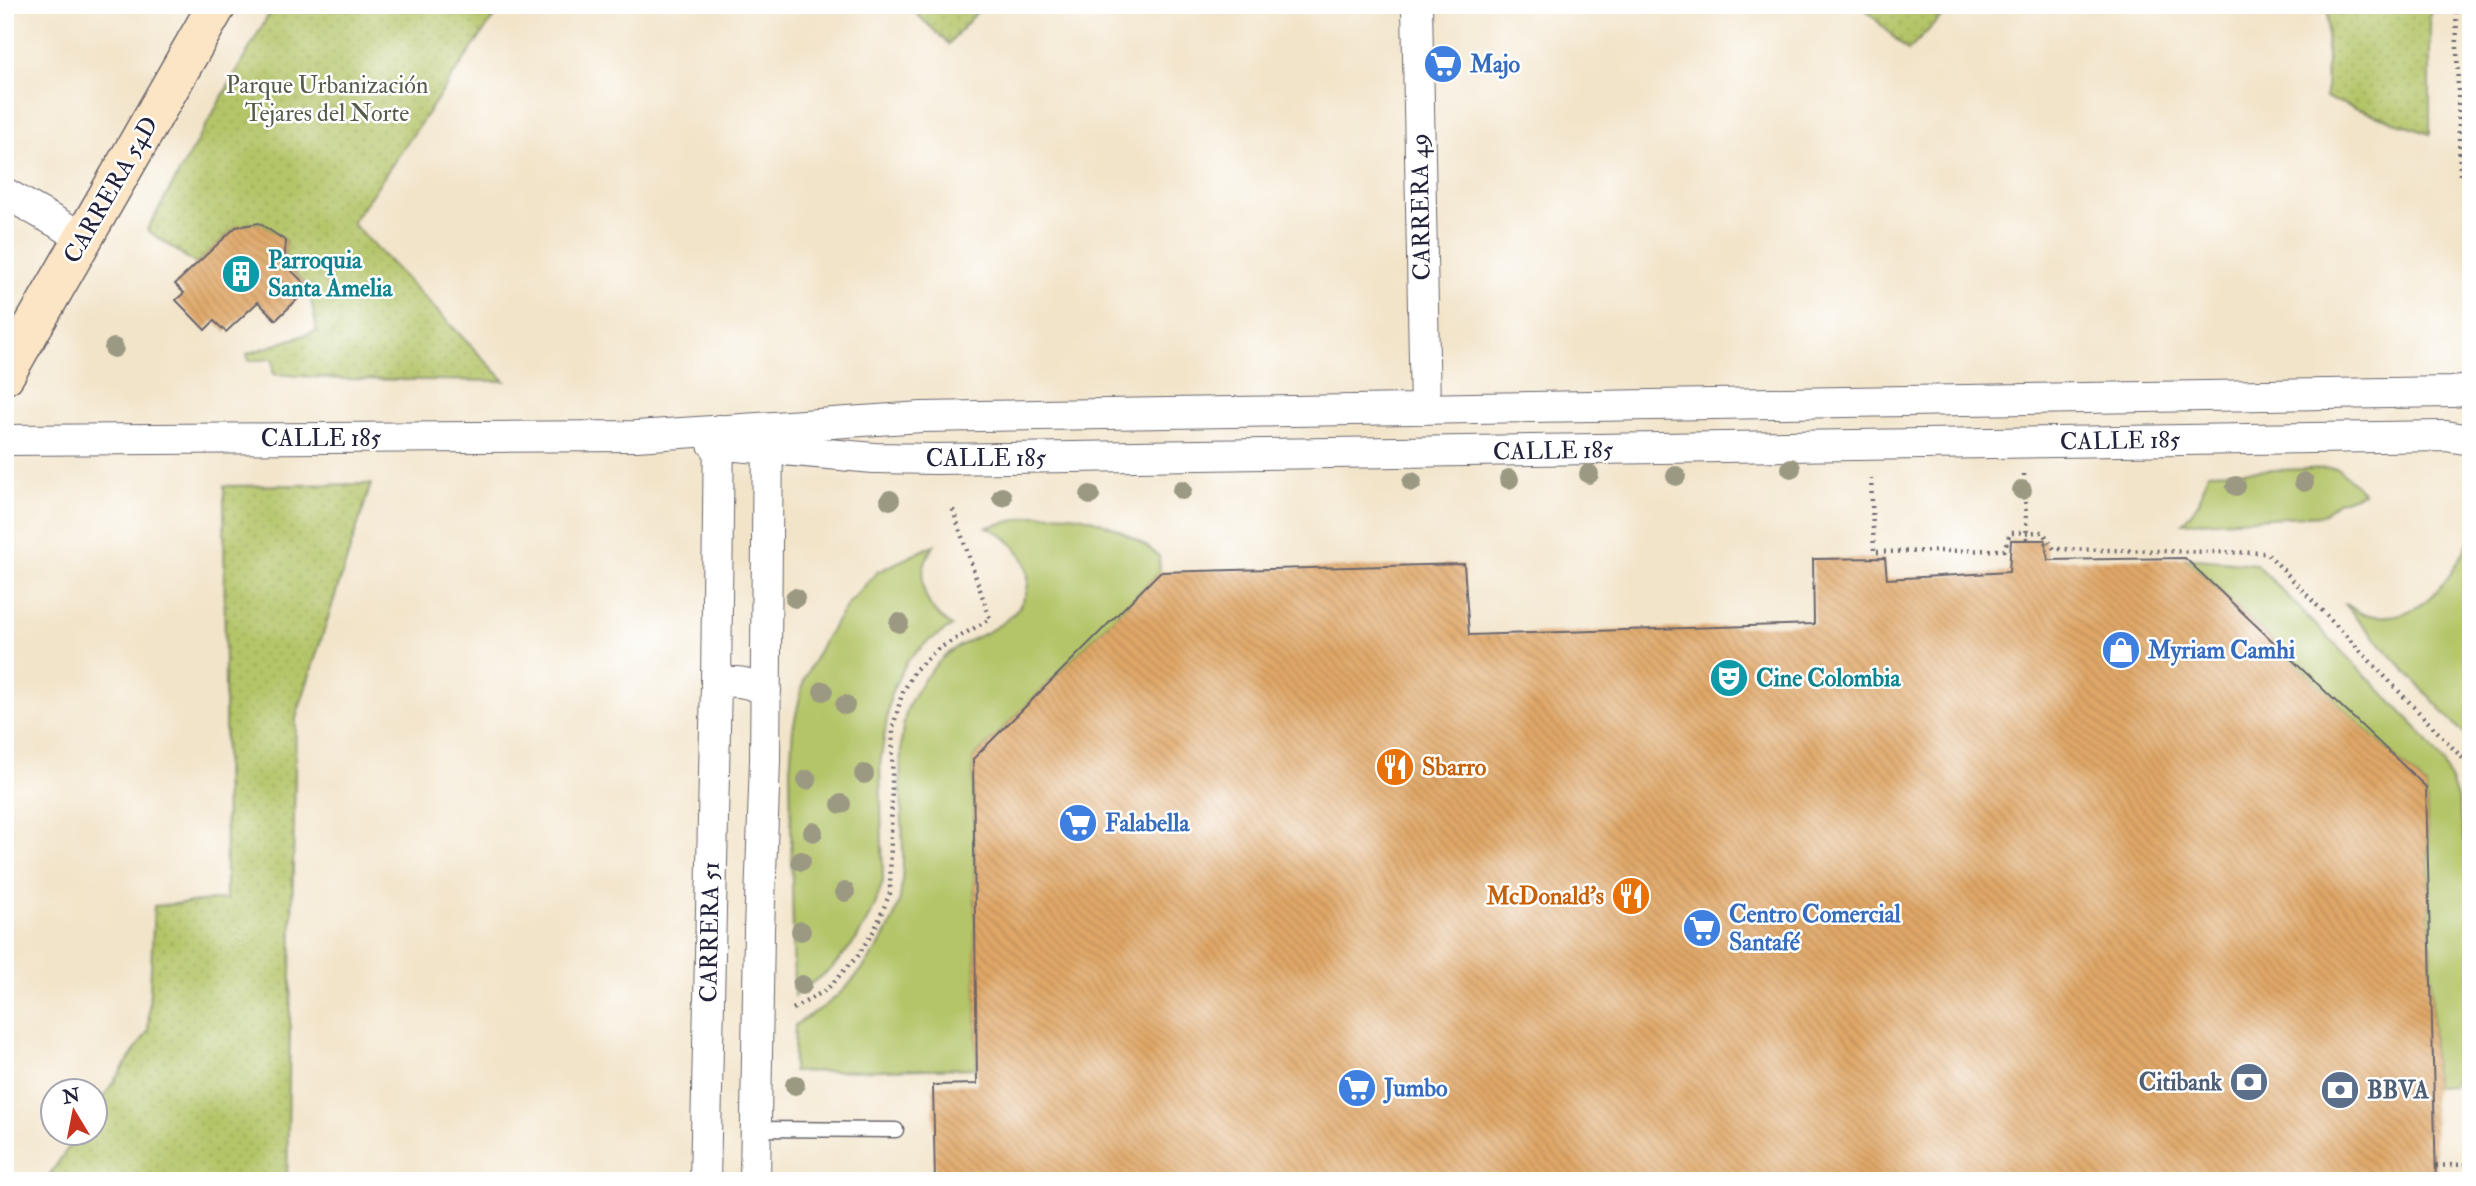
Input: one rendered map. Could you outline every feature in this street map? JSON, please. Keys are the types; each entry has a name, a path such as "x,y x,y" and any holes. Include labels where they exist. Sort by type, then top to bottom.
{"street":[{"name":"CARRERA 54D","path":"5,375 217,5"},
{"name":"CARRERA 49","path":"1417,5 1425,409"},
{"path":"5,193 84,238"},
{"name":"CALLE 185","path":"768,439 922,417 2424,393 2471,390"},
{"name":"CALLE 185","path":"5,440 636,436 768,439 936,459 2432,436 2471,440"},
{"name":"CARRERA 51","path":"705,1181 719,438"},
{"name":"CARRERA 51","path":"755,1181 766,691 768,439"},
{"path":"716,683 752,683 766,691"}],"lane":[{"path":"756,1129 896,1130"}],"path":[{"path":"2456,7 2460,177 2471,177"},
{"path":"2024,472 2027,540"},
{"path":"1871,478 1874,552 2004,550 2010,533 2027,532 2043,532 2054,549 2267,552 2471,767"},
{"path":"786,1013 826,990 857,957 875,929 890,893 893,727 902,694 915,670 937,649 990,619 952,508"},
{"path":"2436,1166 2471,1164"}],"green space":[{"name":"Parque Urbanización Tejares del Norte","path":"274,5 502,5 352,223 505,381 342,379 273,374 273,359 249,361 247,354 317,331 309,288 284,263 286,241 259,223 236,227 196,264 147,230"},
{"path":"907,5 983,5 949,44"},
{"path":"1861,5 1953,5 1908,51"},
{"path":"2328,5 2430,5 2430,134 2326,98"},
{"path":"2337,468 2364,493 2338,502 2322,515 2183,523 2199,502 2208,472"},
{"path":"371,484 296,718 287,1181 45,1181 68,1148 108,1148 108,1090 148,1031 154,906 226,899 224,486"},
{"path":"1037,515 1081,517 1117,530 1159,556 1160,572 973,759 977,1068 793,1072 795,1025 826,1005 850,983 873,954 898,907 903,868 901,751 908,707 937,663 957,647 1002,623 1020,606 1028,579 1021,554 1001,534 987,527"},
{"path":"2469,541 2471,742 2343,603 2358,612 2386,616 2417,607 2442,585"},
{"path":"934,545 924,568 924,590 933,610 952,626 927,642 907,661 891,693 880,764 883,881 874,908 856,940 832,968 794,996 790,771 793,728 804,679 826,637 848,604 877,572"},
{"path":"2185,558 2256,564 2417,728 2444,764 2458,800 2466,850 2471,936 2471,1045 2453,1086 2434,1087 2426,787"}],"building":[{"name":"Parroquia Santa Amelia","path":"259,223 286,241 284,263 309,288 276,320 258,302 226,332 214,321 205,330 176,300 184,293 175,284 236,227"},
{"name":"Centro Comercial Santafé","path":"2011,540 2045,540 2048,560 2185,558 2426,787 2436,1181 935,1181 933,1085 977,1084 973,759 1160,572 1464,564 1469,635 1814,624 1813,559 1885,558 1887,579 2009,572"}],"place":[{"name":"Majo","path":"1443,64"},
{"name":"Parroquia Santa Amelia","path":"241,274"},
{"name":"Myriam Camhi","path":"2121,650"},
{"name":"Cine Colombia","path":"1729,678"},
{"name":"Sbarro","path":"1395,767"},
{"name":"Falabella","path":"1078,823"},
{"name":"McDonald's","path":"1631,896"},
{"name":"Centro Comercial Santafé","path":"1702,928"},
{"name":"Citibank","path":"2249,1082"},
{"name":"Jumbo","path":"1357,1088"},
{"name":"BBVA","path":"2340,1090"}]}
